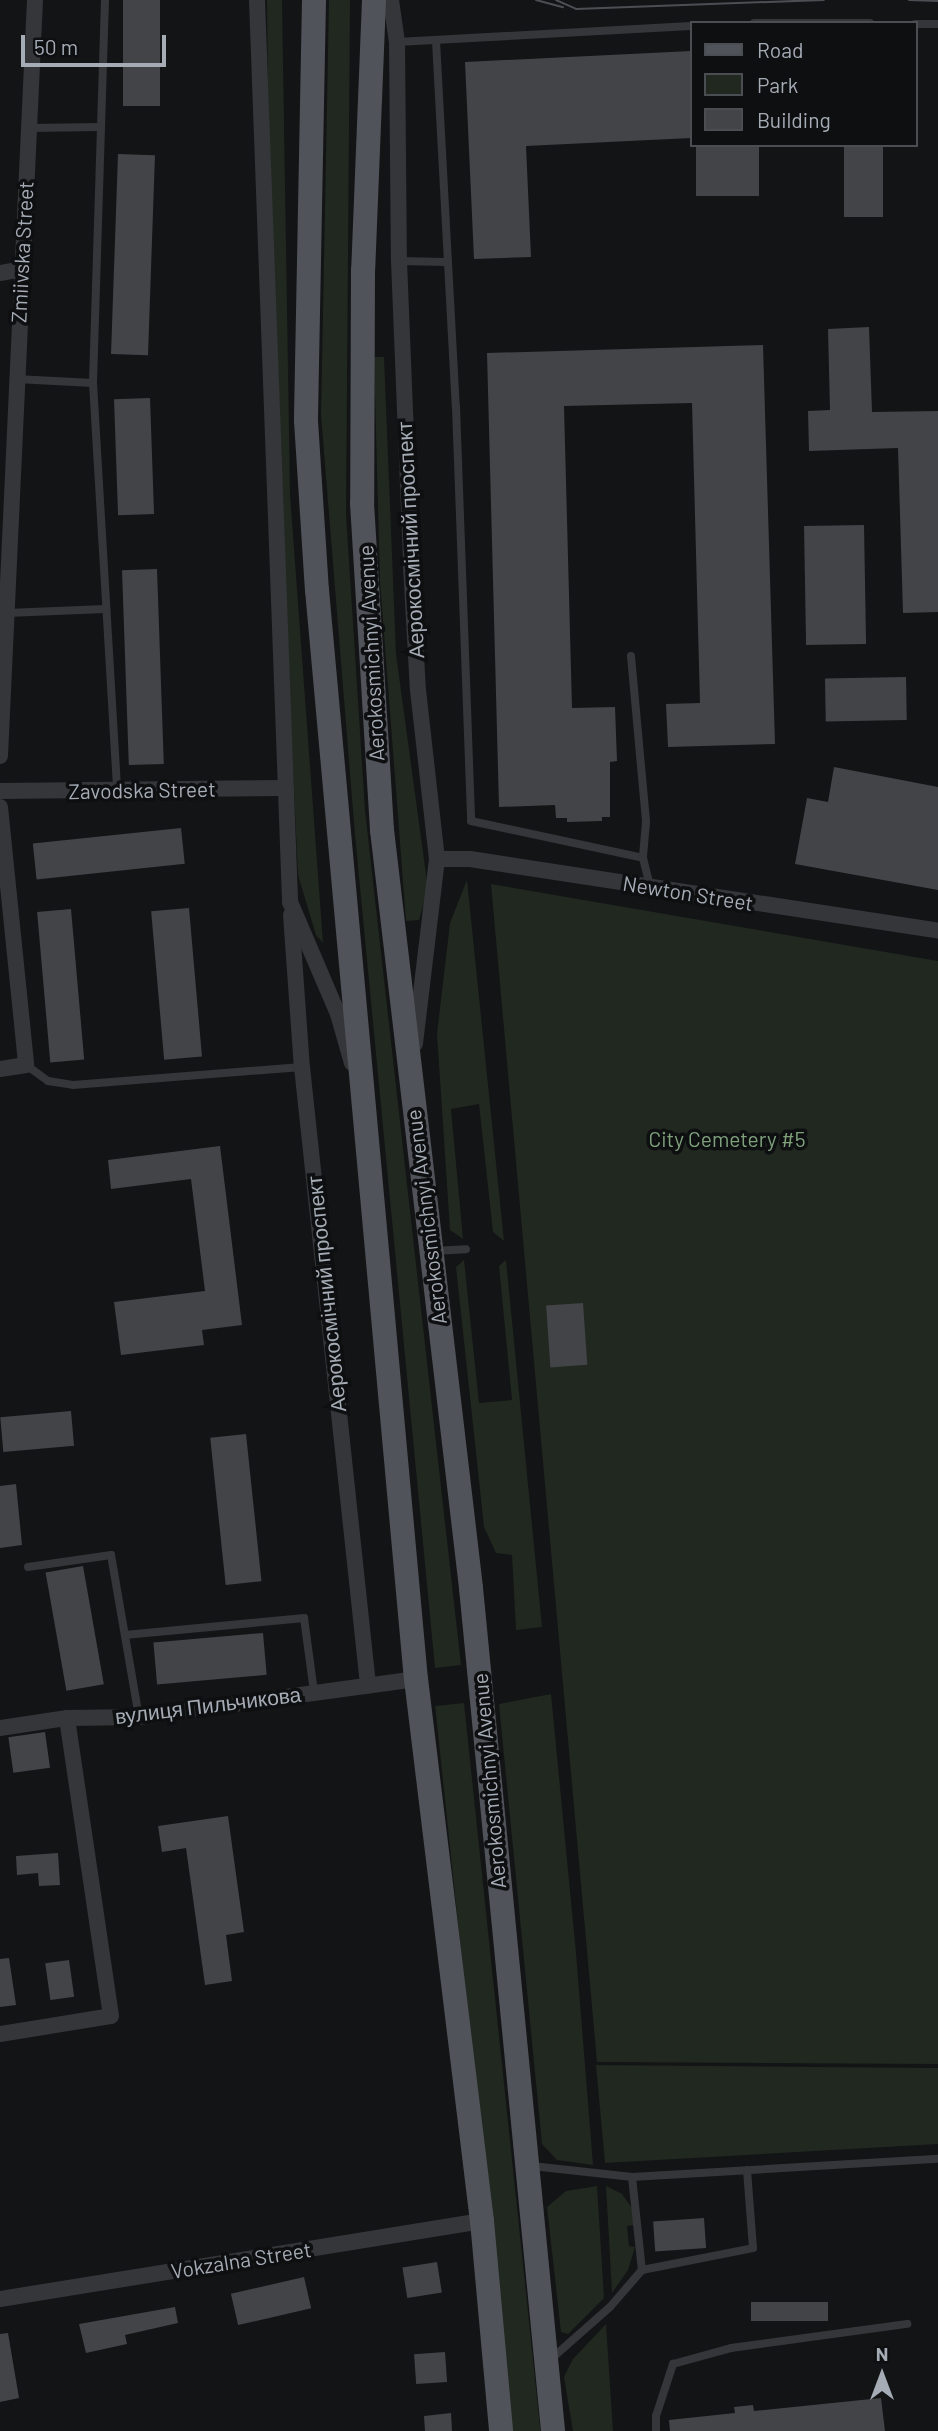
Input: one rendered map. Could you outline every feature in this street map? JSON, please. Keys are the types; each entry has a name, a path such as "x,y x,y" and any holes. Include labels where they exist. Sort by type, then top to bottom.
{"main road":[{"path":"314,0 306,421 359,1087 416,1679 482,2221 501,2431"},
{"name":"Aerokosmichnyi Avenue","path":"374,0 363,270 362,503 382,830 471,1588 525,2166 553,2431"}],"street":[{"name":"Zmiivska Street","path":"0,756 6,613 6,531 35,0"},
{"name":"Аерокосмічний проспект","path":"257,0 290,902 302,1067 368,1685"},
{"name":"Аерокосмічний проспект","path":"391,0 397,42 399,261 418,690 437,859 410,1077"},
{"path":"0,272 22,269"},
{"name":"Zavodska Street","path":"0,791 284,788"},
{"path":"0,807 26,1065 0,1069"},
{"name":"Newton Street","path":"437,859 471,859 938,931"},
{"name":"Аерокосмічний проспект","path":"290,902 338,1014 359,1087"},
{"name":"вулиця Пильчикова","path":"0,1728 67,1718 139,1717 416,1679"},
{"path":"0,2034 111,2016 67,1718"},
{"name":"Vokzalna Street","path":"0,2300 482,2221"}],"lane":[{"path":"105,0 93,383 117,790"},
{"path":"917,24 938,24"},
{"path":"397,42 690,26"},
{"path":"436,41 445,262 456,407 471,821 643,858"},
{"path":"28,128 100,127"},
{"path":"399,261 445,262"},
{"path":"16,379 93,383"},
{"path":"6,613 105,608"},
{"path":"631,656 646,822 643,858 650,887"},
{"path":"26,1065 48,1081 73,1085 302,1067"},
{"path":"430,1251 466,1249"},
{"path":"28,1567 111,1555 139,1717"},
{"path":"125,1635 304,1618 314,1692"},
{"path":"525,2166 632,2177 938,2159"},
{"path":"546,2363 610,2307 642,2270 753,2248 747,2170"},
{"path":"632,2177 642,2270"},
{"path":"656,2431 656,2416 673,2364 731,2348 907,2325"}],"green space":[{"path":"267,0 282,0 290,494 323,943 316,935 298,875 270,276"},
{"path":"329,0 350,0 346,514 365,810 461,1665 435,1668 355,835 321,415"},
{"path":"374,357 384,357 396,654 428,889 419,920 406,921 380,581"},
{"path":"467,880 504,1241 493,1232 479,1104 451,1109 463,1239 450,1230 437,1034 450,923"},
{"name":"City Cemetery #5","path":"491,884 938,961 938,2064 597,2062"},
{"path":"464,1260 479,1403 512,1400 499,1266 506,1260 542,1627 516,1630 512,1555 496,1553 484,1527 456,1267"},
{"path":"551,1694 593,2165 557,2160 542,2144 499,1704"},
{"path":"464,1703 541,2431 511,2431 435,1706"},
{"path":"596,2065 938,2068 938,2144 605,2163"},
{"path":"597,2186 604,2298 568,2334 561,2332 547,2207 566,2191"},
{"path":"606,2186 622,2194 632,2208 635,2225 627,2226 629,2246 635,2247 628,2270 612,2293"},
{"path":"606,2324 613,2431 573,2431 564,2377 573,2359"}],"building":[{"path":"123,0 160,0 160,106 123,106"},
{"path":"690,51 690,138 526,146 531,257 474,259 465,62"},
{"path":"696,147 759,147 759,196 696,196"},
{"path":"844,147 883,147 883,217 844,217"},
{"path":"118,154 155,155 148,355 111,354"},
{"path":"869,327 872,412 938,411 938,612 903,613 898,448 809,451 808,411 830,410 828,329"},
{"path":"763,345 775,744 668,747 666,704 700,703 692,403 564,406 572,708 615,707 617,761 610,762 610,817 602,817 602,821 567,822 567,818 556,818 555,805 499,807 487,353"},
{"path":"150,398 154,514 118,515 114,399"},
{"path":"864,525 866,644 806,645 804,526"},
{"path":"157,569 164,764 129,765 122,570"},
{"path":"906,677 907,720 826,721 825,678"},
{"path":"834,767 938,787 938,890 795,864 807,798 828,802"},
{"path":"181,828 185,864 37,879 33,844"},
{"path":"189,908 202,1056 164,1060 151,911"},
{"path":"71,909 84,1059 50,1062 37,912"},
{"path":"220,1146 242,1325 202,1330 204,1345 121,1355 114,1302 205,1291 191,1179 111,1189 108,1160"},
{"path":"583,1303 587,1365 550,1367 546,1306"},
{"path":"71,1411 74,1446 3,1452 0,1417"},
{"path":"246,1434 261,1581 226,1585 210,1438"},
{"path":"16,1484 22,1545 0,1548 0,1486"},
{"path":"83,1566 104,1684 66,1691 46,1573"},
{"path":"263,1633 267,1675 157,1684 153,1643"},
{"path":"45,1732 50,1768 13,1773 8,1737"},
{"path":"228,1816 244,1932 226,1935 232,1981 205,1985 186,1848 162,1852 158,1826"},
{"path":"58,1853 60,1885 39,1886 38,1873 17,1875 16,1856"},
{"path":"9,1958 16,2005 0,2007 0,1959"},
{"path":"69,1960 74,1997 50,2000 45,1963"},
{"path":"704,2218 706,2248 655,2251 653,2222"},
{"path":"437,2262 442,2293 407,2298 402,2267"},
{"path":"304,2277 311,2308 238,2325 231,2294"},
{"path":"751,2302 828,2302 828,2321 751,2321"},
{"path":"175,2307 178,2323 125,2335 127,2344 86,2353 79,2324"},
{"path":"8,2333 19,2398 0,2402 0,2334"},
{"path":"445,2352 447,2382 416,2384 414,2354"},
{"path":"881,2398 885,2431 670,2431 669,2420 735,2413 734,2407 753,2405 754,2411"},
{"path":"451,2413 452,2431 425,2431 424,2416"}],"tram line":[{"path":"536,0 563,7"},
{"path":"556,0 576,9 824,0"},
{"path":"909,0 938,1"}]}
